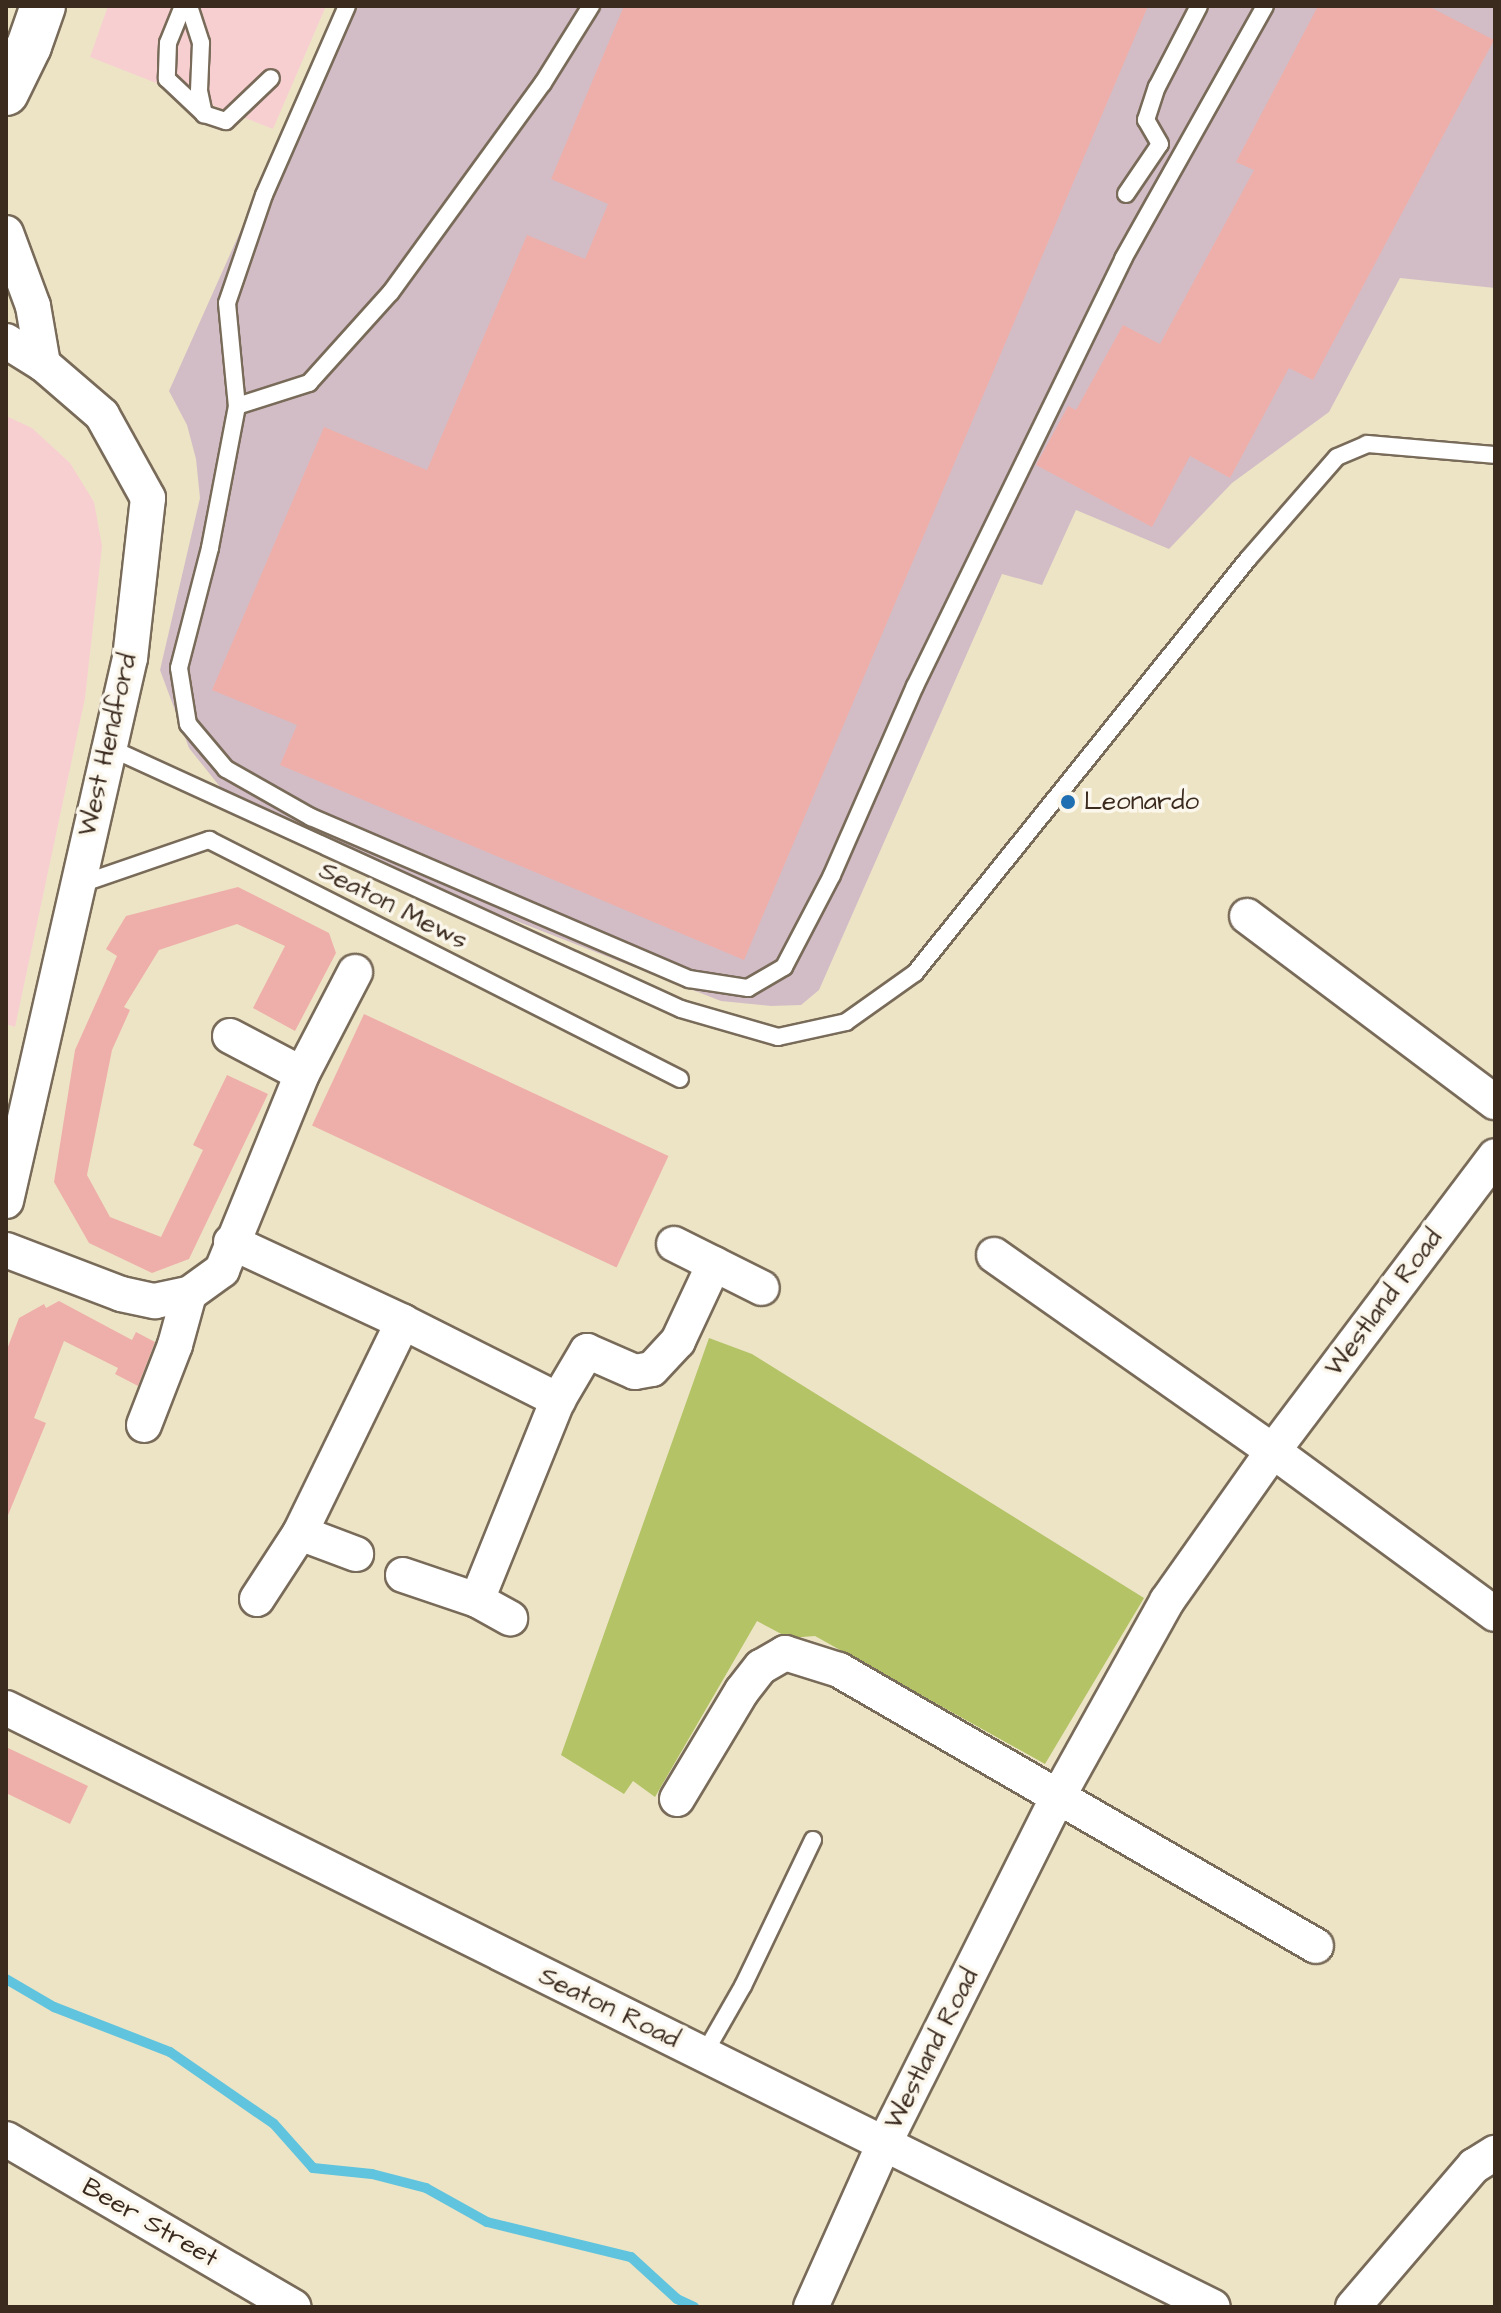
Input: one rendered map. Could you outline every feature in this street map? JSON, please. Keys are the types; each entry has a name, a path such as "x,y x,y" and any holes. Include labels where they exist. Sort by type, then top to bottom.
{"main road":[{"path":"6,93 43,6"}],"street":[{"path":"6,233 20,296 43,364 6,363"},
{"name":"West Hendford","path":"6,341 43,364 102,415 148,498 130,658 11,1161 6,1201"},
{"path":"1247,916 1495,1102"},
{"path":"6,1250 121,1294 155,1301 189,1294 222,1270 302,1074 355,972"},
{"path":"230,1036 302,1074"},
{"name":"Westland Road","path":"811,2307 884,2144 1059,1795 1167,1601 1273,1451 1495,1156"},
{"path":"231,1242 403,1322 558,1400"},
{"path":"674,1244 762,1288"},
{"path":"994,1255 1273,1451 1495,1614"},
{"path":"477,1600 558,1400 587,1351 635,1372 652,1369 667,1357 714,1264"},
{"path":"144,1425 175,1345 189,1294"},
{"path":"257,1599 300,1533 403,1322"},
{"path":"300,1533 356,1554"},
{"path":"403,1575 477,1600 510,1618"},
{"path":"677,1799 742,1691 761,1667 785,1653 839,1670 1316,1946"},
{"name":"Seaton Road","path":"6,1708 1213,2307"},
{"name":"Beer Street","path":"6,2139 294,2307"},
{"path":"1353,2307 1474,2166 1495,2153"}],"lane":[{"path":"183,6 168,43 167,79 204,114 226,121 271,78"},
{"path":"189,6 201,43 199,91 204,114"},
{"path":"347,6 264,195 227,303 237,406 210,548 179,668 188,724 226,769 311,817 451,880 689,979 748,988 784,967 798,941 832,875 962,587 1123,259 1265,6"},
{"path":"237,406 309,383 391,292 543,83 591,6"},
{"path":"1126,194 1160,144 1146,120 1157,87 1199,6"},
{"path":"108,747 681,1009 778,1037 846,1022 915,973 1248,559 1337,457 1367,444 1495,455"},
{"name":"Seaton Mews","path":"76,886 209,840 680,1079"},
{"path":"704,2054 743,1986 813,1840"}],"shaded area":[{"path":"108,6 326,6 273,129 90,57"},
{"path":"341,6 1495,6 1495,288 1400,278 1329,412 1232,483 1169,549 1076,510 1042,585 1002,574 819,990 801,1005 771,1006 721,1001 493,912 221,788 189,748 160,670 200,498 196,459 187,425 169,391"},
{"path":"6,416 32,428 70,463 94,502 102,546 85,698 15,1027 6,1024"}],"green space":[{"path":"709,1338 752,1354 1144,1598 1045,1764 815,1636 789,1638 757,1621 655,1797 633,1781 624,1794 561,1755"}],"building":[{"path":"624,6 1148,6 744,960 280,765 297,725 212,690 324,427 427,470 527,235 585,259 608,204 551,179"},
{"path":"1318,6 1428,6 1494,40 1313,380 1289,368 1230,478 1190,456 1152,527 1036,465 1068,406 1076,410 1123,325 1160,344 1254,170 1236,162"},
{"path":"238,887 329,933 336,953 295,1031 253,1008 285,946 237,924 159,950 124,1007 130,1010 112,1050 87,1175 110,1217 161,1237 203,1150 193,1145 227,1075 268,1094 189,1259 152,1273 89,1243 54,1182 75,1050 117,956 106,949 126,916"},
{"path":"364,1014 669,1156 617,1267 312,1125"},
{"path":"59,1301 132,1340 136,1332 155,1342 138,1386 115,1374 118,1368 64,1341 34,1418 46,1423 6,1520 6,1352 19,1318 44,1304 46,1308"},
{"path":"6,1747 88,1786 70,1824 6,1793"}],"waterway":[{"path":"6,1979 54,2007 170,2052 274,2124 313,2168 372,2174 426,2188 487,2222 631,2257 677,2299 694,2307"}],"place":[{"name":"Leonardo","path":"1068,802"}]}
